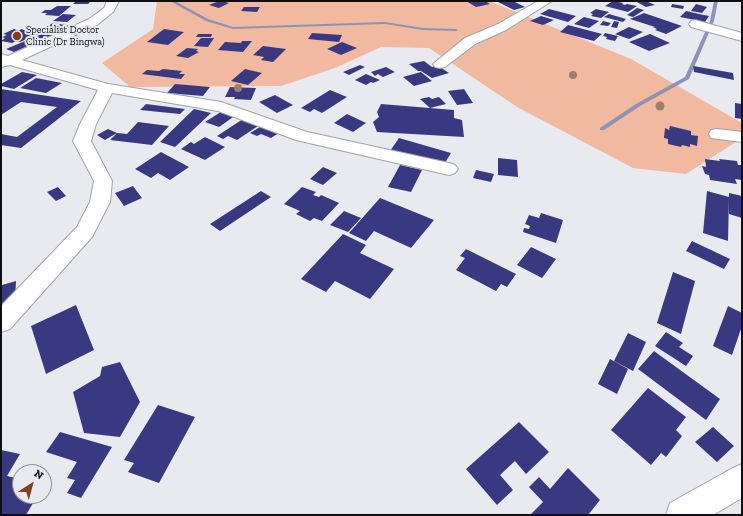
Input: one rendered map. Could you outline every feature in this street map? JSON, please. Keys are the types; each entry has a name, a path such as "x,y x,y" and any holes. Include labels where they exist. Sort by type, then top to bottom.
{"street":[{"path":"3,60 93,22 109,10 113,1"},
{"path":"440,64 470,41 502,27 546,1"},
{"path":"695,24 742,38"},
{"path":"3,60 107,88 221,106 302,136 449,169"},
{"path":"1,322 84,232 100,202 102,181 82,141 88,124 107,88"},
{"path":"717,134 742,137"},
{"path":"682,515 742,480"}],"shaded area":[{"path":"157,1 489,1 631,59 742,123 742,138 686,174 633,168 517,107 429,48 381,47 335,68 281,86 130,87 102,63 153,29"}],"building":[{"path":"76,1 91,1 88,4 73,4"},
{"path":"219,1 229,3 219,8 209,5"},
{"path":"466,1 485,1 490,4 476,7"},
{"path":"496,1 513,1 525,7 514,10"},
{"path":"613,1 623,3 622,4 625,5 637,6 628,12 605,6"},
{"path":"635,1 646,1 655,5 646,7"},
{"path":"672,4 684,6 683,9 671,7"},
{"path":"696,4 707,7 702,13 691,11"},
{"path":"57,6 71,6 59,16 45,15 47,13 41,13 45,10 51,10"},
{"path":"244,7 260,7 257,12 241,11"},
{"path":"637,8 644,10 633,17 627,15"},
{"path":"549,9 576,16 568,22 540,14"},
{"path":"596,9 609,12 601,18 591,16 593,14 590,13"},
{"path":"686,11 709,16 705,22 680,17"},
{"path":"644,13 682,26 666,34 655,30 657,29 653,27 655,27 630,19"},
{"path":"63,14 76,15 67,22 53,21"},
{"path":"609,14 626,19 623,22 604,17"},
{"path":"541,16 554,20 543,25 530,21"},
{"path":"584,17 599,21 589,28 574,24"},
{"path":"603,21 611,23 608,26 600,25"},
{"path":"614,21 619,22 617,28 611,27"},
{"path":"53,23 71,26 61,31 43,29"},
{"path":"568,25 602,34 594,41 560,32"},
{"path":"34,27 45,30 39,33 27,30"},
{"path":"629,27 643,32 629,39 615,34"},
{"path":"14,29 19,31 21,29 38,34 20,42 16,41 12,43 1,41 5,38 2,37 7,35 3,34"},
{"path":"164,29 184,32 168,45 147,42"},
{"path":"49,31 58,33 14,52 6,49"},
{"path":"312,33 342,35 339,42 308,39"},
{"path":"605,33 618,36 615,41 606,39 607,37 603,36"},
{"path":"198,34 212,34 211,37 196,37"},
{"path":"650,34 670,43 649,51 629,42"},
{"path":"201,38 214,38 208,47 194,46"},
{"path":"242,41 252,41 243,52 218,50 225,42 241,43"},
{"path":"342,42 357,48 341,55 327,49"},
{"path":"263,46 286,49 273,62 261,60 264,57 253,55"},
{"path":"187,48 198,49 196,51 199,52 188,58 176,56"},
{"path":"424,61 432,67 437,65 449,73 432,78 421,71 418,71 409,64"},
{"path":"360,65 365,67 349,75 343,72"},
{"path":"693,66 733,73 734,80 694,72"},
{"path":"386,67 395,72 383,77 378,74 375,76 371,72"},
{"path":"163,69 182,71 179,74 185,74 181,79 142,74 147,70 159,71"},
{"path":"245,69 262,73 248,85 231,81"},
{"path":"22,72 37,75 14,89 1,86 1,84"},
{"path":"421,72 432,81 414,86 403,77"},
{"path":"366,74 380,80 366,85 355,80"},
{"path":"36,78 62,83 46,93 20,88"},
{"path":"175,84 210,87 203,96 167,93"},
{"path":"230,87 256,88 251,100 225,97"},
{"path":"1,89 81,101 21,148 1,145 1,134 17,137 57,107 21,102 1,115"},
{"path":"464,89 473,103 457,105 448,91"},
{"path":"330,90 347,97 322,113 314,109 310,112 301,108"},
{"path":"275,95 293,105 277,113 259,102"},
{"path":"429,97 432,99 439,97 446,104 430,108 420,99"},
{"path":"735,103 742,104 742,119 735,118"},
{"path":"146,104 185,109 180,114 140,110"},
{"path":"381,104 454,110 454,118 462,120 464,137 377,132 373,122 379,117 377,112"},
{"path":"194,109 211,113 175,147 160,142"},
{"path":"224,110 236,115 219,127 205,122"},
{"path":"347,114 366,123 353,132 334,123"},
{"path":"243,119 261,124 237,140 228,136 223,139 217,136"},
{"path":"138,122 169,126 152,145 110,140 117,133 127,134"},
{"path":"265,124 282,131 271,138 261,134 257,136 250,133"},
{"path":"670,126 691,131 691,135 698,136 697,146 690,144 690,147 682,145 681,147 668,144 668,139 664,138 665,128 669,130"},
{"path":"108,129 117,133 105,140 97,135"},
{"path":"205,137 225,147 205,160 181,149 191,142 194,144"},
{"path":"399,138 451,153 443,166 390,151"},
{"path":"161,152 189,167 170,180 158,173 151,178 135,169"},
{"path":"498,158 517,160 518,177 498,175"},
{"path":"705,159 737,161 738,165 742,165 742,180 735,179 737,184 710,180 709,175 705,174 702,166 706,167"},
{"path":"400,165 422,170 411,192 388,187"},
{"path":"323,167 337,173 323,185 310,179"},
{"path":"476,170 494,174 491,182 473,178"},
{"path":"133,186 142,198 124,206 115,193"},
{"path":"58,187 66,196 56,201 47,192"},
{"path":"302,187 316,192 313,195 319,197 321,195 339,203 322,221 314,218 310,221 296,214 300,211 284,204"},
{"path":"261,191 271,197 220,231 210,224"},
{"path":"707,191 729,197 729,193 742,196 742,218 729,214 729,199 728,241 703,233"},
{"path":"380,198 434,220 411,248 374,231 366,241 349,233"},
{"path":"344,211 361,218 348,232 330,225"},
{"path":"541,213 563,220 556,243 523,232 524,228 529,229 530,226 525,224 529,215 539,218"},
{"path":"343,234 366,245 360,253 394,269 370,299 335,281 326,292 301,279"},
{"path":"692,241 730,259 724,269 686,251"},
{"path":"531,247 556,259 542,278 517,265"},
{"path":"466,249 516,274 507,287 501,284 496,291 456,270 465,258 460,256"},
{"path":"673,272 695,281 681,334 657,323"},
{"path":"16,281 15,302 1,306 2,285"},
{"path":"76,305 94,350 46,374 31,326"},
{"path":"728,306 742,313 742,326 732,355 713,346"},
{"path":"666,332 683,343 679,347 693,356 686,366 655,346"},
{"path":"628,333 646,342 633,371 614,361"},
{"path":"654,351 720,399 706,420 638,369"},
{"path":"610,359 628,369 617,394 598,384"},
{"path":"120,362 140,402 120,437 84,433 73,392 100,376 102,367"},
{"path":"648,388 686,417 676,430 682,436 666,457 661,453 651,465 611,430"},
{"path":"158,405 195,417 159,483 128,472 134,463 124,460"},
{"path":"519,422 549,452 526,474 515,461 500,475 513,490 497,505 466,469"},
{"path":"713,427 734,446 717,462 695,442"},
{"path":"60,432 112,447 81,498 67,493 75,480 67,478 77,462 46,452"},
{"path":"1,450 20,454 14,464 12,464 12,468 7,476 12,477 12,504 32,504 26,515 1,515"},
{"path":"568,468 600,500 588,515 530,515 543,502 529,487 539,477 550,489"}],"waterway":[{"path":"172,1 207,20 233,28 385,23 423,29 456,30"},
{"path":"602,129 638,105 687,78 712,21 716,1"}],"place":[{"name":"Specialist Doctor Clinic (Dr Bingwa)","path":"17,36"}]}
